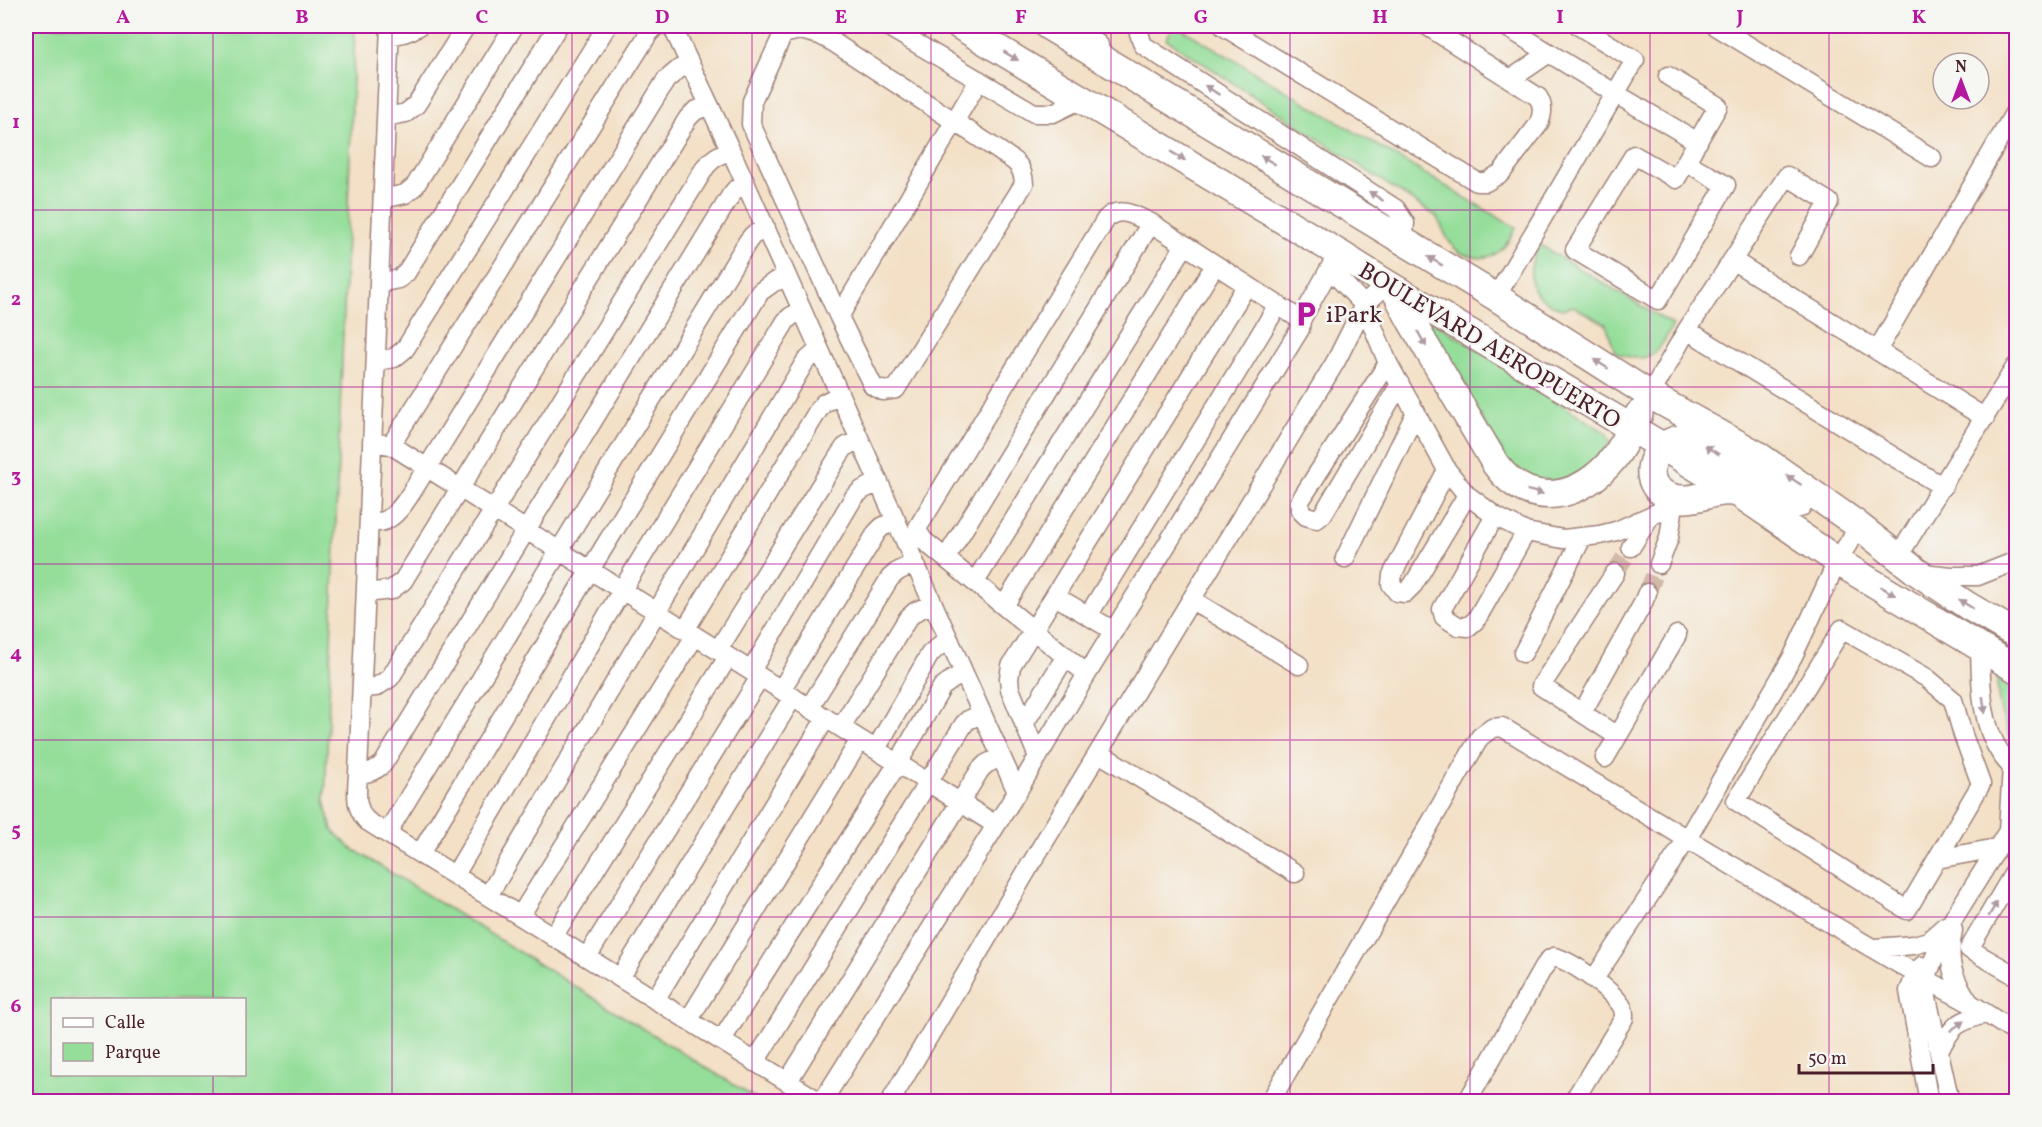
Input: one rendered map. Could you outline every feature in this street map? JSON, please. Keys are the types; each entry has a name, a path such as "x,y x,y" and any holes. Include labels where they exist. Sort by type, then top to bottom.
{"highway":[{"name":"BOULEVARD AEROPUERTO","path":"960,26 1082,99 1334,261 1390,286 1662,446 1738,493 1838,560 2016,669"},
{"name":"BOULEVARD AEROPUERTO","path":"1048,26 1496,297 1650,395 1756,454 1857,524 1908,565 1968,606 2016,634"},
{"path":"1390,286 1496,465 1511,483 1521,489 1544,495 1578,488 1607,466 1623,445 1650,395"},
{"path":"1738,493 1714,492 1682,502 1665,495 1654,485 1652,464 1662,446 1680,439 1698,442 1811,512 1833,522 1857,524"}],"street":[{"path":"419,26 400,35 390,30 357,796 359,810 367,821 821,1101 1017,792 1087,674 1300,329 1301,320 1334,261 1364,305 1388,363 1447,470 1467,495 1495,516 1526,532 1563,539 1582,538 1616,531 1682,502"},
{"path":"386,117 406,113 416,105 466,26"},
{"path":"383,199 405,194 415,186 514,26"},
{"path":"379,283 399,279 406,273 558,26"},
{"path":"376,361 394,358 405,349 607,26"},
{"path":"391,445 649,33 656,26"},
{"path":"672,26 766,228 1017,792"},
{"path":"887,26 1034,112 1053,113 1082,99"},
{"path":"1075,26 1159,93"},
{"path":"1141,26 1139,33 1143,45 1396,209 1405,223 1403,241"},
{"path":"1223,26 1477,182 1486,182 1501,174 1542,118 1542,103 1538,96 1427,26"},
{"path":"1505,26 1698,142"},
{"path":"1496,297 1635,60 1579,26"},
{"path":"1716,26 1932,158"},
{"path":"800,30 820,35 954,121 1020,166 1024,174 1024,184 896,389 883,391 873,386 751,124 752,101 783,34 800,30"},
{"path":"1511,79 1549,53"},
{"path":"369,522 382,522 390,519 397,512 427,468 666,80 690,63"},
{"path":"1668,76 1718,106 1676,179 1634,155 1575,250 1658,300 1726,185 1686,162"},
{"path":"839,317 979,80"},
{"path":"366,593 391,590 403,581 688,118 695,111 709,105"},
{"path":"1877,351 2016,110"},
{"path":"362,688 376,687 390,678 706,166 721,153 731,151"},
{"path":"1650,395 1687,330 1787,176 1829,202 1798,255"},
{"path":"358,774 376,770 383,764 731,195 746,184"},
{"path":"1087,674 923,540 918,531 920,523 1110,214 1130,213 1151,223 1301,320"},
{"path":"946,558 1151,223"},
{"path":"387,833 748,241 753,235 766,228"},
{"path":"975,582 1185,245"},
{"path":"1731,260 1985,418"},
{"path":"1004,606 1215,265"},
{"path":"420,854 760,292 774,282 787,277"},
{"path":"1038,758 1010,688 1008,678 1011,666 1247,285"},
{"path":"890,1101 1336,361 1364,305 1390,286"},
{"path":"1088,616 1278,305"},
{"path":"455,875 622,590 786,321 802,310"},
{"path":"1687,330 1943,487"},
{"path":"488,896 805,363 820,351"},
{"path":"1388,363 1300,501 1300,510 1306,516 1317,519 1323,514 1400,384"},
{"path":"2016,366 1943,487 1908,565 1952,576 1978,576 2016,561"},
{"path":"520,916 690,633 819,409 824,403 840,395"},
{"path":"1345,558 1416,412"},
{"path":"553,937 840,454 845,447 859,439"},
{"path":"372,442 391,445 996,825"},
{"path":"1447,470 1392,575 1391,584 1397,592 1405,593 1413,585 1467,495"},
{"path":"587,957 756,674 854,497 869,485 879,482"},
{"path":"1659,564 1682,502"},
{"path":"1495,516 1442,609 1444,617 1458,626 1468,627 1476,620 1526,532"},
{"path":"1631,547 1649,518"},
{"path":"620,978 787,694 877,532 896,520"},
{"path":"1594,979 1687,840 1793,656 1857,524"},
{"path":"1523,653 1582,538"},
{"path":"809,708 890,578 898,570 915,563"},
{"path":"1615,573 1541,686 1617,736"},
{"path":"1582,713 1647,593"},
{"path":"1055,596 1114,631"},
{"path":"1192,600 1299,665"},
{"path":"655,1000 833,723 908,618 916,611 933,604"},
{"path":"1937,859 1981,784 1953,700 1927,678 1842,629 1736,801 1907,910 1937,859 1997,848"},
{"path":"1605,758 1677,635"},
{"path":"688,1021 868,744 930,654 940,645 950,641"},
{"path":"1929,1101 1909,991 1921,976 1955,916 2012,828 2014,770 2000,754 1989,728 1983,699 1980,647"},
{"path":"1024,724 1066,656"},
{"path":"721,1041 898,763 942,687 952,679 964,674"},
{"path":"755,1062 964,724 982,714"},
{"path":"1270,1101 1480,737 1492,728 1502,727 1687,840 1875,948 2016,1033"},
{"path":"1099,753 1294,873"},
{"path":"788,1081 980,770 986,764 1001,757"},
{"path":"2016,869 1969,949 2016,976"},
{"path":"1875,948 1914,945 1928,940 1955,916"},
{"path":"1955,916 1950,966 1957,984 1978,1009"},
{"path":"1467,1101 1550,959 1558,958 1594,979 1622,1006 1624,1018 1573,1101"},
{"path":"1921,976 1950,1101"},
{"path":"1939,1050 1951,1029 1978,1009"}],"green space":[{"path":"26,26 355,26 325,800 332,830 351,848 760,1101 26,1101"},
{"path":"1174,26 1516,228 1508,241 1497,253 1482,258 1460,252 1449,241 1436,216 1166,39"},
{"path":"1540,245 1673,325 1663,343 1651,355 1644,357 1636,358 1615,352 1606,324 1573,306 1562,309 1541,298 1531,279 1532,265"},
{"path":"1419,312 1606,433 1611,442 1589,465 1568,478 1543,480 1512,469"},
{"path":"1997,675 2016,688 2016,749 2002,714"}],"tunnel":[{"path":"1615,573 1631,547"},
{"path":"1647,593 1659,564"}],"place":[{"name":"iPark","path":"1306,314"}]}
